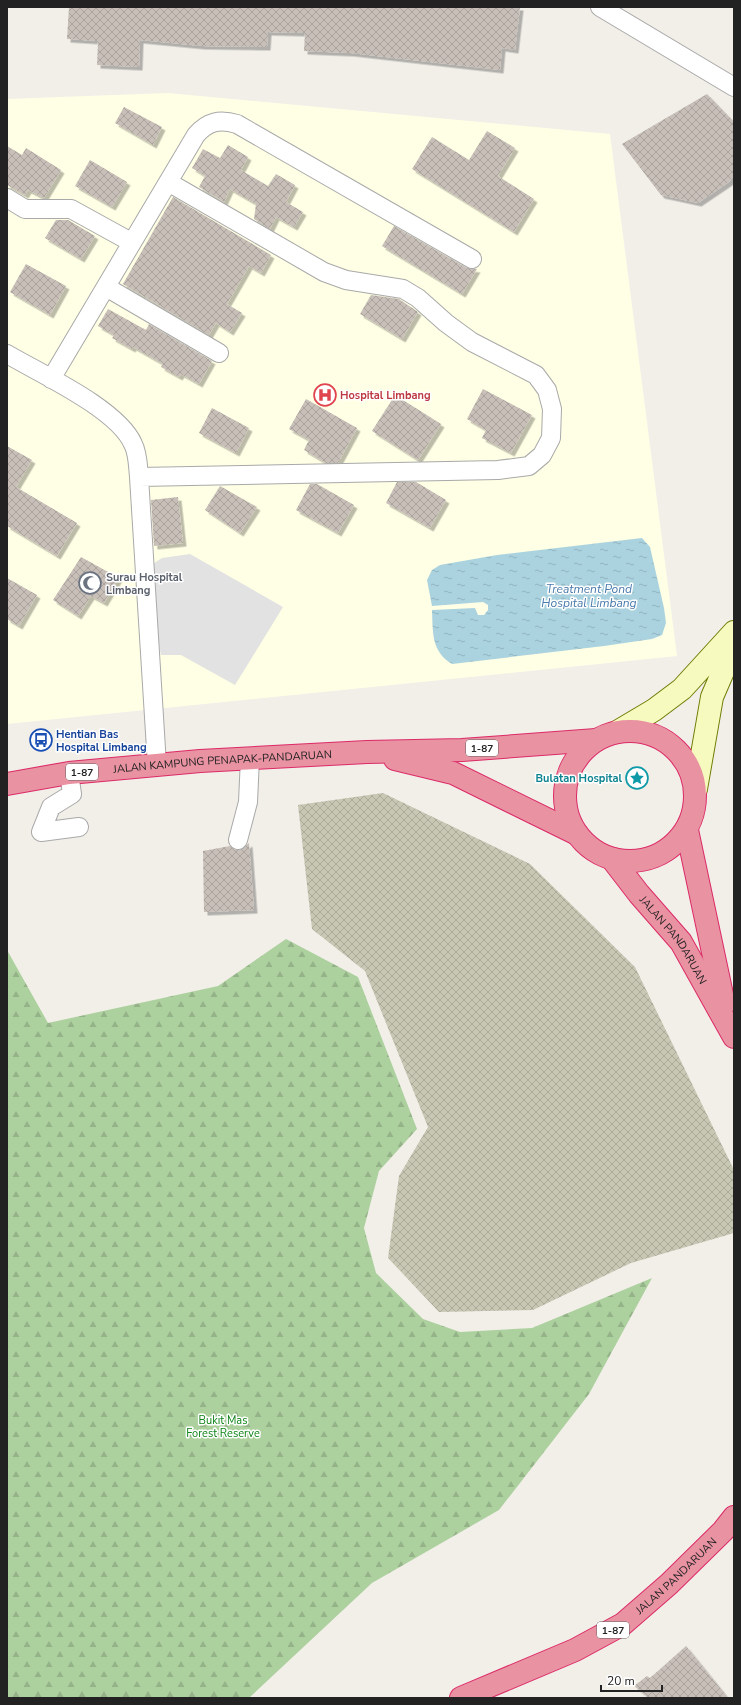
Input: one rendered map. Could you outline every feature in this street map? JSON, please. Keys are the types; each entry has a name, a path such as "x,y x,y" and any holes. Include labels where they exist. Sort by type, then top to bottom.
{"highway":[{"path":"639,731 659,738 677,750 689,768 696,788 695,810 687,830 673,846 654,857 634,862 612,859 593,850 577,834 568,815 565,794 569,773 580,754 596,740 617,732 639,731"},
{"name":"JALAN KAMPUNG PENAPAK-PANDARUAN","path":"7,784 69,773 250,758 367,752 462,750 596,740"},
{"name":"JALAN KAMPUNG PENAPAK-PANDARUAN","path":"367,752 453,773 577,834"},
{"name":"JALAN PANDARUAN","path":"687,830 731,1031"},
{"name":"JALAN PANDARUAN","path":"612,859 681,942 731,1031"},
{"name":"JALAN PANDARUAN","path":"461,1698 576,1650 623,1624 674,1579 723,1531 734,1517"}],"main road":[{"path":"617,732 654,710 682,689 734,632"},
{"path":"696,788 712,697 734,646"}],"street":[{"path":"600,7 733,85"},
{"path":"51,379 131,242 196,135 204,126 214,121 226,121 237,124 472,259"},
{"path":"140,477 498,470 530,466 542,456 551,438 552,409 547,390 536,375 472,342 446,323 418,298 403,289 346,280 324,272 168,182"},
{"path":"7,198 25,209 71,209 131,242"},
{"path":"106,287 219,353"},
{"path":"7,354 99,406 117,423 134,444 140,477 157,765"},
{"path":"238,840 248,802 250,758"},
{"path":"69,773 72,794 51,807 41,832 79,827"}],"shaded area":[{"name":"Hospital Limbang","path":"168,93 610,134 677,656 7,724 7,99"},
{"path":"190,554 283,607 235,685 181,655 161,655 153,618 151,565 162,558"},
{"path":"383,793 530,864 635,967 734,1170 734,1233 631,1263 533,1310 439,1312 388,1258 399,1176 428,1127 365,971 312,929 298,805"}],"green space":[{"name":"Bukit Mas Forest Reserve","path":"286,939 358,977 417,1129 379,1171 364,1228 376,1273 423,1319 460,1332 532,1328 652,1278 589,1394 499,1510 372,1583 249,1698 7,1698 7,950 48,1023 218,986"}],"water":[{"name":"Treatment Pond Hospital Limbang","path":"642,538 650,547 664,608 666,623 662,635 652,639 604,646 452,664 440,653 434,641 432,610 475,608 478,615 484,615 488,610 488,605 483,602 432,606 427,580 432,570 440,565 497,555"}],"building":[{"path":"69,7 520,7 515,50 502,48 500,70 351,53 304,51 305,33 268,32 267,47 202,46 140,40 139,67 97,65 98,41 67,39"},
{"path":"707,94 734,122 734,175 729,182 698,203 661,195 622,144"},
{"path":"124,107 162,127 153,145 115,123"},
{"path":"487,131 515,148 498,176 534,199 514,232 412,169 432,137 469,160"},
{"path":"228,145 248,157 241,170 268,186 276,174 295,185 286,202 303,212 294,227 276,217 270,229 254,219 256,204 230,189 224,202 199,187 205,176 192,168 203,149 220,158"},
{"path":"7,146 22,155 26,148 61,170 44,198 28,190 25,195 7,185"},
{"path":"90,160 127,182 112,207 75,186"},
{"path":"173,197 271,255 261,273 249,266 227,304 242,313 230,332 216,323 209,335 123,284"},
{"path":"56,220 68,220 95,236 81,259 45,238"},
{"path":"394,226 467,268 477,269 462,294 382,246"},
{"path":"26,264 66,286 50,315 10,292"},
{"path":"371,295 399,299 418,312 402,339 360,314"},
{"path":"108,309 146,330 149,324 212,361 199,384 181,374 179,377 161,367 163,364 133,347 132,349 112,338 114,335 98,326"},
{"path":"483,389 532,415 511,453 482,438 486,430 467,419"},
{"path":"395,395 441,424 418,460 372,431"},
{"path":"306,399 357,428 338,463 326,463 304,450 309,440 289,429"},
{"path":"212,408 249,428 236,453 199,433"},
{"path":"7,446 32,460 16,487 77,523 57,556 7,526"},
{"path":"397,482 416,482 446,500 430,528 386,503"},
{"path":"310,484 317,484 354,505 338,533 296,510"},
{"path":"220,486 257,507 240,533 205,510"},
{"path":"178,497 183,543 154,546 151,500"},
{"name":"Surau Hospital Limbang","path":"81,557 119,578 104,603 91,596 78,616 53,600"},
{"path":"7,578 37,595 19,626 7,619"},
{"path":"249,843 254,910 204,912 203,851 230,846 235,850 240,850"},
{"path":"686,1646 728,1698 649,1698 634,1686 647,1676 650,1678"}],"place":[{"name":"Hospital Limbang","path":"325,395"},
{"name":"Surau Hospital Limbang","path":"90,583"},
{"name":"Hentian Bas Hospital Limbang","path":"41,740"},
{"name":"Bulatan Hospital","path":"637,778"}]}
